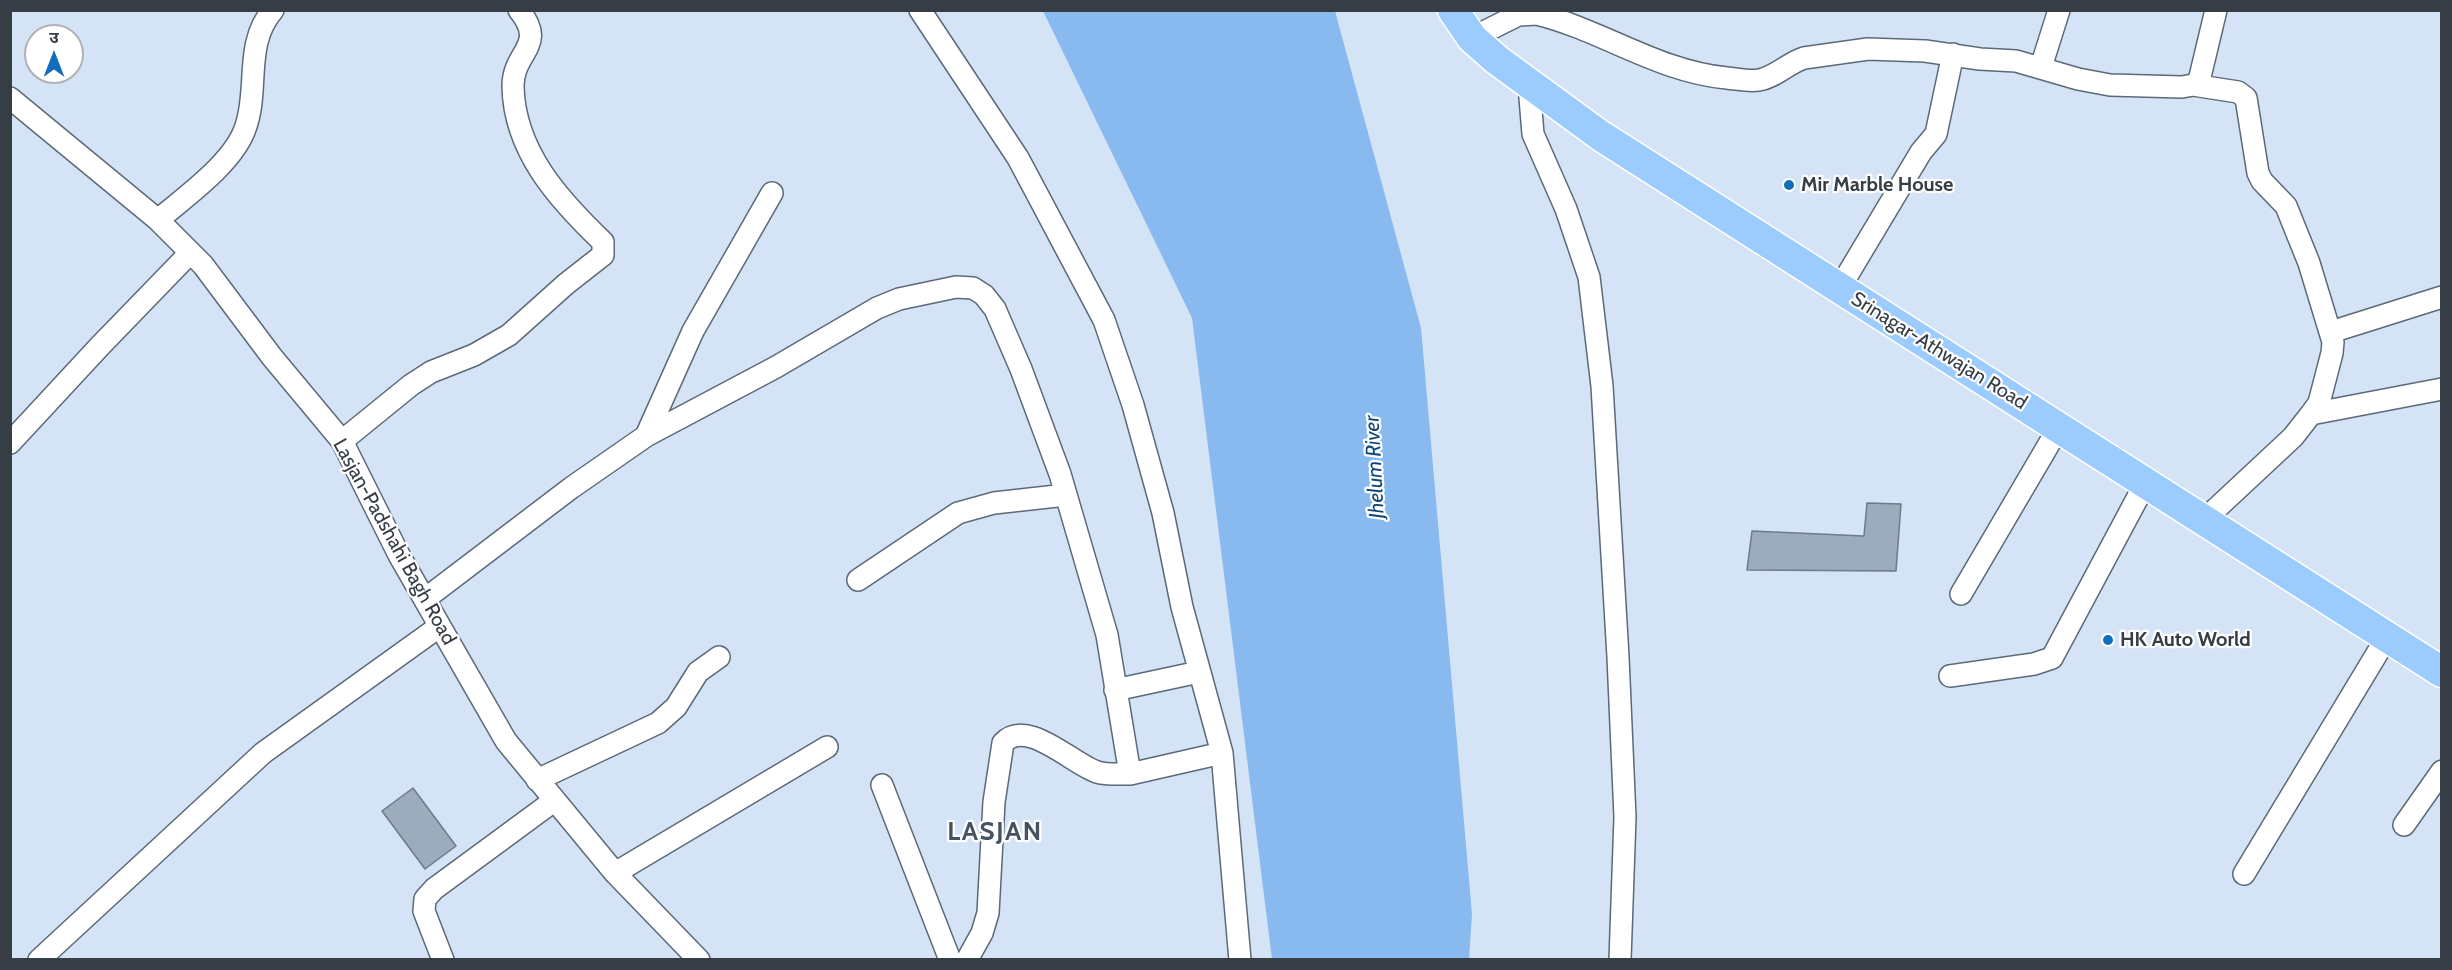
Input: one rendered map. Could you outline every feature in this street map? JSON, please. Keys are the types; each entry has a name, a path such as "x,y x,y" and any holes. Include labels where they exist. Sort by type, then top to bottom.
{"highway":[{"name":"Srinagar-Athwajan Road","path":"1453,10 1472,38 1533,88 1601,136 2442,672"}],"street":[{"path":"158,220 209,176 234,150 246,128 257,39 264,22 273,10"},
{"path":"342,441 411,385 431,372 474,355 509,335 566,284 603,255 603,242 577,217 542,174 523,137 516,109 514,78 515,70 532,37 530,27 519,10"},
{"path":"920,10 1018,158 1104,320 1133,405 1163,513 1182,607 1222,753 1240,960"},
{"path":"2041,67 2059,10"},
{"path":"2193,85 2199,81 2203,72 2216,10"},
{"path":"1472,38 1518,15 1537,14 1689,73 1746,80 1770,77 1794,61 1868,49 2016,60 2078,79 2110,85 2193,85 2238,92 2246,98 2258,173 2262,181 2286,206 2309,263 2331,332 2332,353 2319,403 2311,414 2293,437 2204,520"},
{"path":"1839,288 1921,152 1936,134 1953,54"},
{"path":"1533,88 1530,98 1533,134 1566,209 1589,277 1602,386 1625,817 1620,960"},
{"name":"Lasjan-Padshahi Bagh Road","path":"10,98 158,220 203,266 272,357 342,441 399,555 506,741 615,873 699,960"},
{"path":"646,436 693,331 772,193"},
{"path":"10,444 190,253"},
{"path":"425,600 571,488 646,436 776,367 877,308 899,299 922,294 956,287 973,288 984,295 995,309 1021,369 1066,495 1107,635 1130,774"},
{"path":"2331,332 2442,297"},
{"path":"2311,414 2442,389"},
{"path":"1961,594 2059,427"},
{"path":"1950,676 2040,663 2052,658 2146,482"},
{"path":"858,580 958,513 994,503 1066,495"},
{"path":"39,960 263,753 440,626"},
{"path":"2244,874 2387,637"},
{"path":"537,780 658,723 676,707 698,672 719,657"},
{"path":"1115,690 1199,672"},
{"path":"967,960 982,933 988,913 994,802 1003,743 1013,737 1030,736 1046,742 1081,765 1099,773 1130,774 1222,753"},
{"path":"615,873 827,747"},
{"path":"2404,825 2442,771"},
{"path":"882,785 950,960"},
{"path":"443,960 424,911 425,899 434,889 555,800"}],"water":[{"name":"Jhelum River","path":"1043,11 1335,11 1421,328 1472,914 1469,959 1272,959 1192,318"}],"building":[{"path":"1867,503 1901,504 1896,571 1747,570 1752,531 1864,536"},
{"path":"413,788 456,846 425,869 382,811"}],"place":[{"name":"Mir Marble House","path":"1789,185"},
{"name":"HK Auto World","path":"2108,640"}],"district":[{"name":"LASJAN","path":"995,832"}]}
